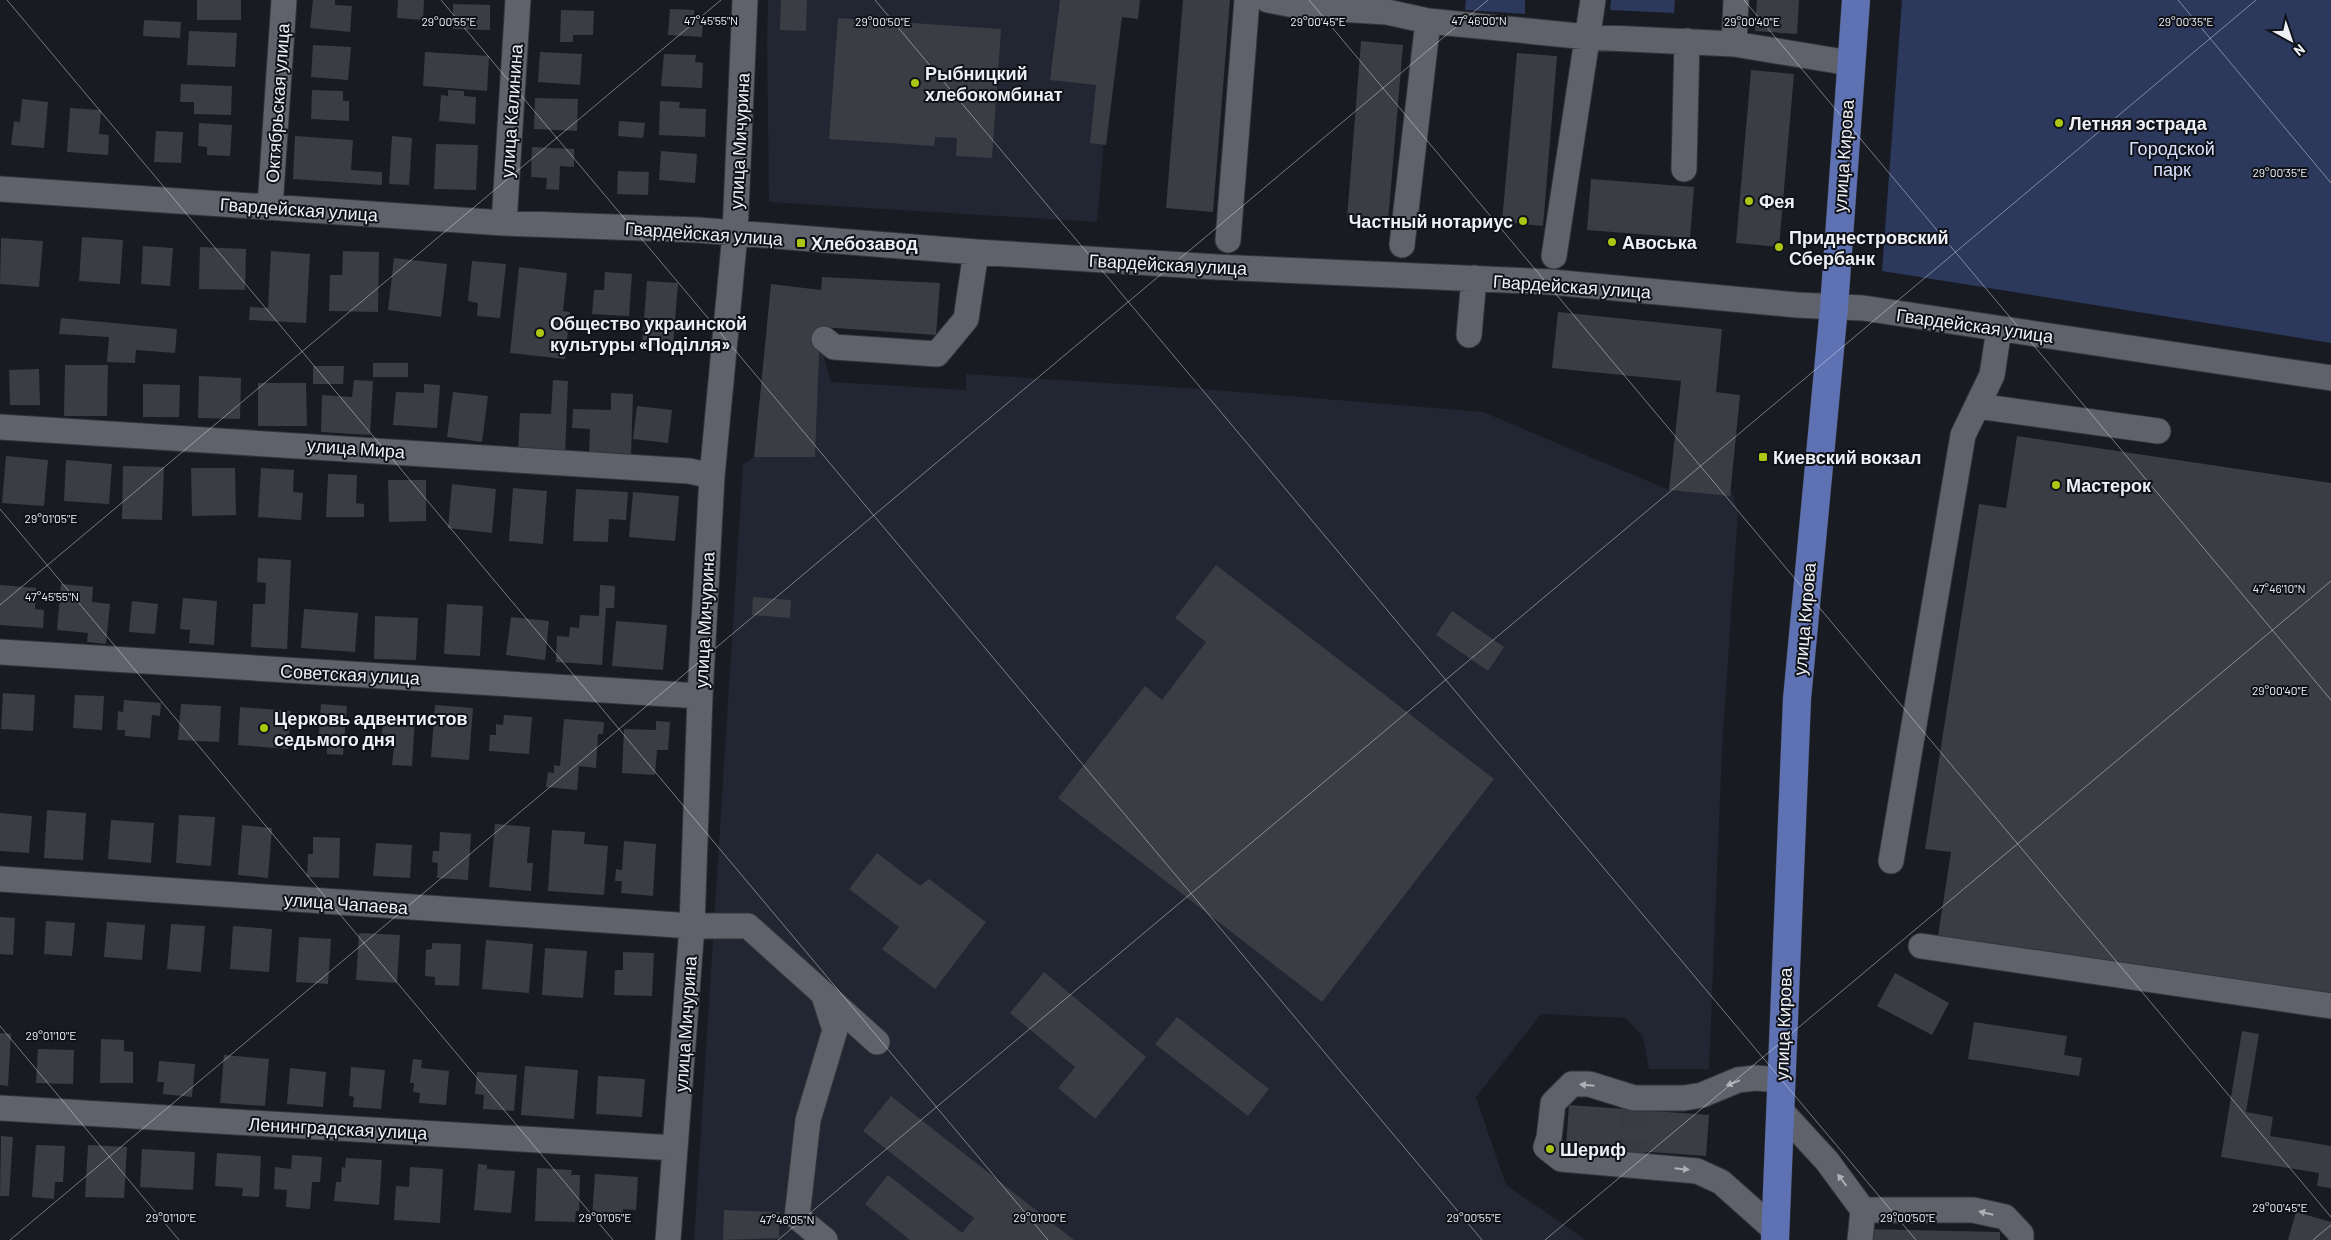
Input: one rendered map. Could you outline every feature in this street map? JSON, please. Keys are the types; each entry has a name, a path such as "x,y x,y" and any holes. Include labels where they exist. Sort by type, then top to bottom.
{"main road":[{"name":"улица Кирова","path":"1776,1236 1797,699 1834,307 1856,0"}],"street":[{"name":"Октябрьская улица","path":"270,206 284,0"},
{"name":"улица Калинина","path":"504,223 518,0"},
{"name":"улица Мичурина","path":"668,1240 692,926 700,696 712,476 734,234 745,0"},
{"path":"1228,240 1247,0"},
{"path":"1268,0 1387,12 1428,22 1588,37 1734,44 1850,63"},
{"path":"1554,256 1594,0"},
{"path":"1734,44 1736,0"},
{"path":"1402,245 1428,22"},
{"path":"1684,169 1687,41"},
{"name":"Гвардейская улица","path":"0,189 504,223 734,234 1216,267 1550,282 1863,308 2331,378"},
{"path":"824,339 834,347 937,354 966,319 976,252"},
{"path":"1469,334 1474,278"},
{"path":"1891,861 1963,435 1992,375 1999,329"},
{"path":"1977,406 2158,431"},
{"name":"улица Мира","path":"0,427 476,456 689,471 712,476"},
{"name":"Советская улица","path":"0,652 700,696"},
{"name":"улица Чапаева","path":"0,879 692,926 748,926 877,1042"},
{"path":"1921,946 2331,1006"},
{"path":"823,994 836,1030 808,1120 797,1217 825,1240"},
{"path":"1776,1236 1721,1182 1697,1170 1561,1158 1546,1147 1550,1138 1553,1103 1572,1084 1589,1084 1634,1098 1684,1098 1702,1095 1738,1080 1755,1078 1781,1080"},
{"name":"Ленинградская улица","path":"0,1108 675,1148"},
{"path":"1780,1110 1827,1161 1863,1210 1860,1240"},
{"path":"1863,1210 1973,1210 2005,1217 2021,1234 2021,1240"}],"shaded area":[{"name":"Рыбницкий хлебокомбинат","path":"768,0 1116,0 1097,222 769,202"},
{"path":"819,340 831,382 966,390 966,374 1202,389 1483,412 1669,490 1731,490 1738,511 1722,748 1709,1069 1649,1069 1643,1037 1626,1018 1541,1014 1476,1097 1506,1185 1586,1240 694,1240 743,465 754,457"}],"green space":[{"path":"1466,0 1525,0 1525,14 1465,10"},
{"path":"1611,0 1675,0 1674,13 1610,10"},
{"name":"Городской парк","path":"1902,0 2331,0 2331,343 1882,271"}],"building":[{"path":"197,0 241,0 241,20 197,20"},
{"path":"313,0 335,0 335,5 352,6 350,32 310,28"},
{"path":"398,0 424,0 423,20 397,18"},
{"path":"781,0 807,0 806,31 780,30"},
{"path":"1060,0 1140,0 1138,19 1122,17 1106,145 1090,143 1096,85 1050,80"},
{"path":"1183,0 1230,0 1213,212 1166,208"},
{"path":"1757,0 1799,0 1797,34 1755,31"},
{"path":"453,4 490,5 490,30 453,29"},
{"path":"670,9 694,10 694,17 703,17 702,37 668,35"},
{"path":"561,10 594,11 593,35 573,35 573,42 560,42"},
{"name":"Рыбницкий хлебокомбинат","path":"838,18 1001,29 992,158 956,156 957,138 935,137 934,146 829,139"},
{"path":"144,20 181,22 180,38 143,36"},
{"path":"189,31 237,33 235,67 187,65"},
{"path":"1361,41 1403,45 1388,222 1347,219"},
{"path":"313,45 351,47 348,80 311,77"},
{"path":"425,52 489,56 487,91 423,86"},
{"path":"540,52 582,54 580,85 538,82"},
{"path":"1517,53 1557,56 1543,226 1502,222"},
{"path":"664,54 696,55 695,62 703,63 702,88 661,86"},
{"path":"1751,70 1794,74 1779,247 1736,243"},
{"path":"181,84 232,86 231,115 194,114 194,102 180,102"},
{"path":"312,90 343,91 343,101 349,101 349,121 311,119"},
{"path":"448,90 464,91 464,96 476,97 475,124 439,121 441,95 448,96"},
{"path":"535,98 578,99 577,131 534,129"},
{"path":"22,99 48,102 44,148 11,145 14,121 20,122"},
{"path":"660,101 680,102 679,108 706,109 705,137 659,135"},
{"path":"70,108 101,110 99,134 109,135 108,155 67,152"},
{"path":"619,121 645,123 643,138 618,136"},
{"path":"199,123 232,125 230,156 207,155 207,147 198,146"},
{"path":"156,131 183,132 181,163 154,162"},
{"path":"295,136 353,140 351,170 382,172 382,185 293,179"},
{"path":"392,136 412,138 409,185 389,184"},
{"path":"436,144 478,145 476,190 434,189"},
{"path":"532,147 574,149 574,167 560,166 559,190 546,189 547,178 531,177"},
{"path":"661,151 697,154 695,183 659,180"},
{"path":"618,171 649,172 648,195 617,194"},
{"path":"1591,179 1694,187 1690,238 1587,230"},
{"path":"82,237 123,240 120,284 79,281"},
{"path":"1,238 43,241 39,287 0,284"},
{"path":"143,246 173,248 170,286 141,284"},
{"path":"200,247 246,249 245,290 199,289"},
{"path":"271,251 310,254 306,323 249,320 250,307 268,308"},
{"path":"343,251 379,252 378,312 329,311 330,275 342,275"},
{"path":"394,258 447,264 441,317 388,310"},
{"path":"472,261 506,264 500,318 477,316 478,303 468,301"},
{"name":"Общество украинской культуры «Поділля»","path":"519,267 567,273 563,311 570,312 565,359 510,353"},
{"path":"605,272 632,274 629,316 592,314 594,290 604,290"},
{"path":"822,277 940,283 936,335 820,327 815,457 754,457 771,284 821,290"},
{"path":"647,281 678,283 673,346 642,344"},
{"path":"1558,312 1722,329 1716,392 1740,395 1730,496 1669,490 1681,381 1552,368"},
{"path":"61,318 177,329 175,353 136,350 135,363 107,362 109,337 59,334"},
{"path":"373,363 408,363 408,377 373,377"},
{"path":"65,365 108,365 107,416 64,416"},
{"path":"313,366 344,366 343,384 313,384"},
{"path":"39,369 40,405 10,405 9,370"},
{"path":"199,376 241,378 240,419 198,418"},
{"path":"354,380 373,381 370,435 321,432 322,395 352,397"},
{"path":"553,380 568,381 565,455 518,453 520,413 551,414"},
{"path":"258,383 306,383 307,426 258,426"},
{"path":"143,384 180,385 179,417 143,417"},
{"path":"424,384 440,385 437,428 393,425 396,392 424,393"},
{"path":"453,392 488,396 482,442 447,437"},
{"path":"611,393 633,394 631,456 589,454 590,429 572,428 573,409 611,410"},
{"path":"637,406 672,410 668,443 633,439"},
{"path":"2017,436 2331,483 2331,995 1938,936 1951,852 1925,849 1979,504 2006,508"},
{"path":"6,456 48,460 44,506 2,503"},
{"path":"66,460 112,464 109,504 64,501"},
{"path":"123,466 164,467 162,520 122,519"},
{"path":"191,468 235,468 236,515 192,516"},
{"path":"261,468 294,470 293,492 303,493 301,520 258,517"},
{"path":"328,474 357,475 356,503 364,504 364,517 326,517"},
{"path":"388,480 426,480 426,521 389,522"},
{"path":"452,484 496,489 492,533 448,528"},
{"path":"513,488 547,491 543,544 509,541"},
{"path":"576,489 628,492 626,520 609,519 608,542 573,541"},
{"path":"633,492 679,496 675,541 629,537"},
{"path":"258,558 291,560 287,649 251,647 253,604 265,604 266,583 257,582"},
{"path":"1216,565 1494,779 1322,1002 1058,798 1145,686 1162,700 1206,642 1175,618"},
{"path":"61,584 93,587 92,602 110,604 106,644 87,642 88,633 57,630"},
{"path":"0,585 36,588 35,609 44,610 43,628 0,625"},
{"path":"600,585 615,586 614,608 606,608 602,665 556,662 557,636 569,637 570,627 579,628 580,615 599,616"},
{"path":"753,597 791,600 790,618 752,615"},
{"path":"183,598 217,601 214,645 189,643 190,630 180,629"},
{"path":"132,601 158,604 155,634 129,632"},
{"path":"447,604 483,606 480,656 444,654"},
{"path":"304,609 358,613 355,652 301,648"},
{"path":"1452,611 1504,647 1488,671 1436,635"},
{"path":"375,616 418,618 416,660 374,659"},
{"path":"511,617 549,621 545,660 506,655"},
{"path":"616,621 667,625 663,670 612,666"},
{"path":"3,693 35,695 33,731 1,729"},
{"path":"75,695 104,696 102,730 73,728"},
{"path":"124,700 161,703 160,716 152,715 150,738 125,736 125,730 117,730 118,711 123,712"},
{"path":"181,704 221,706 219,742 178,740"},
{"path":"321,704 347,706 343,755 327,754 327,748 318,747"},
{"path":"435,705 473,708 469,760 431,757"},
{"name":"Церковь адвентистов седьмого дня","path":"240,707 291,711 288,749 238,745"},
{"path":"504,715 532,717 529,754 489,751 490,735 496,735 496,724 503,725"},
{"path":"383,716 415,718 412,766 392,765 394,747 381,746"},
{"path":"564,719 604,722 603,734 598,734 596,768 579,766 577,790 546,787 548,772 554,773 554,765 560,766"},
{"path":"656,721 670,722 668,750 657,750 655,775 622,773 624,729 656,730"},
{"path":"47,810 86,813 83,860 44,858"},
{"path":"0,813 32,816 29,853 0,851"},
{"path":"179,815 215,817 211,866 176,863"},
{"path":"111,820 154,823 151,863 108,859"},
{"path":"495,824 530,827 527,863 533,863 531,891 489,887"},
{"path":"242,825 272,828 268,878 238,875"},
{"path":"552,830 585,832 584,844 608,846 604,895 548,891"},
{"path":"440,832 471,834 468,880 437,878 438,863 432,862 433,851 439,851"},
{"path":"313,837 340,838 339,878 307,877 308,854 313,854"},
{"path":"624,841 656,844 653,896 621,893 622,881 615,881 616,869 622,870"},
{"path":"376,843 412,845 410,878 373,876"},
{"path":"877,853 920,886 929,879 986,922 935,989 882,949 899,927 849,889"},
{"path":"0,917 15,918 13,955 0,954"},
{"path":"46,921 75,923 72,956 44,954"},
{"path":"107,922 145,925 142,960 104,957"},
{"path":"171,924 205,926 201,972 167,969"},
{"path":"233,926 272,929 269,972 230,969"},
{"path":"359,933 400,935 397,983 356,980"},
{"path":"299,937 331,939 328,984 296,982"},
{"path":"486,940 533,944 529,993 482,989"},
{"path":"432,943 461,944 459,986 435,985 435,977 425,976 426,950 432,949"},
{"path":"545,948 587,951 583,998 542,995"},
{"path":"623,952 654,953 652,996 614,995 615,970 623,970"},
{"path":"1044,972 1146,1057 1095,1119 1058,1088 1075,1067 1010,1013"},
{"path":"1895,973 1949,1003 1932,1035 1877,1006"},
{"path":"1177,1017 1269,1089 1248,1116 1155,1044"},
{"path":"1974,1022 2067,1036 2064,1055 2082,1058 2079,1076 1968,1059"},
{"path":"2242,1031 2259,1034 2246,1112 2273,1117 2270,1136 2331,1146 2331,1188 2317,1186 2319,1173 2221,1157"},
{"path":"0,1033 11,1034 8,1086 0,1085"},
{"path":"101,1039 124,1040 124,1051 133,1052 133,1083 100,1083"},
{"path":"38,1049 74,1050 73,1084 36,1083"},
{"path":"224,1055 269,1059 265,1106 220,1103"},
{"path":"413,1059 422,1060 421,1068 449,1071 446,1105 419,1103 420,1093 413,1092 414,1083 410,1083"},
{"path":"159,1061 195,1064 192,1097 163,1094 164,1082 157,1082"},
{"path":"525,1066 578,1070 574,1119 521,1115"},
{"path":"351,1067 385,1070 381,1109 353,1107 354,1097 349,1096"},
{"path":"290,1068 326,1072 323,1107 287,1104"},
{"path":"477,1072 517,1075 514,1111 483,1109 484,1095 475,1094"},
{"path":"598,1076 645,1079 642,1117 596,1114"},
{"path":"891,1096 1074,1240 910,1240 865,1204 888,1175 962,1233 974,1218 863,1131"},
{"path":"1569,1105 1709,1115 1706,1156 1566,1146"},
{"path":"1,1136 13,1137 9,1196 0,1196"},
{"path":"36,1145 65,1146 63,1182 55,1182 54,1199 32,1197"},
{"path":"88,1145 127,1147 124,1198 85,1197"},
{"path":"142,1149 195,1152 193,1190 140,1187"},
{"path":"217,1153 261,1156 259,1197 242,1196 243,1188 215,1186"},
{"path":"292,1155 322,1157 320,1182 312,1182 310,1209 286,1207 287,1190 274,1189 275,1167 291,1169"},
{"path":"346,1158 382,1160 379,1205 334,1201 336,1182 341,1182 342,1167 345,1168"},
{"path":"478,1164 487,1165 487,1169 515,1171 511,1213 474,1210"},
{"path":"410,1167 443,1169 440,1223 394,1220 396,1186 409,1187"},
{"path":"537,1168 572,1170 571,1175 580,1175 579,1211 576,1211 575,1222 535,1221"},
{"path":"595,1174 638,1177 636,1210 623,1209 622,1219 592,1217"},
{"path":"724,1210 780,1212 779,1238 723,1240"},
{"path":"2296,1212 2331,1222 2331,1240 2288,1240"},
{"path":"1862,1229 2000,1232 2000,1240 1861,1240"}],"tunnel":[{"path":"1633,1164 1634,1098"}],"place":[{"name":"Рыбницкий хлебокомбинат","path":"915,83"},
{"name":"Летняя эстрада","path":"2059,123"},
{"name":"Фея","path":"1749,201"},
{"name":"Частный нотариус","path":"1523,221"},
{"name":"Авоська","path":"1612,242"},
{"name":"Хлебозавод","path":"801,243"},
{"name":"Приднестровский Сбербанк","path":"1779,247"},
{"name":"Общество украинской культуры «Поділля»","path":"540,333"},
{"name":"Киевский вокзал","path":"1763,457"},
{"name":"Мастерок","path":"2056,485"},
{"name":"Церковь адвентистов седьмого дня","path":"264,728"},
{"name":"Шериф","path":"1550,1149"}]}
